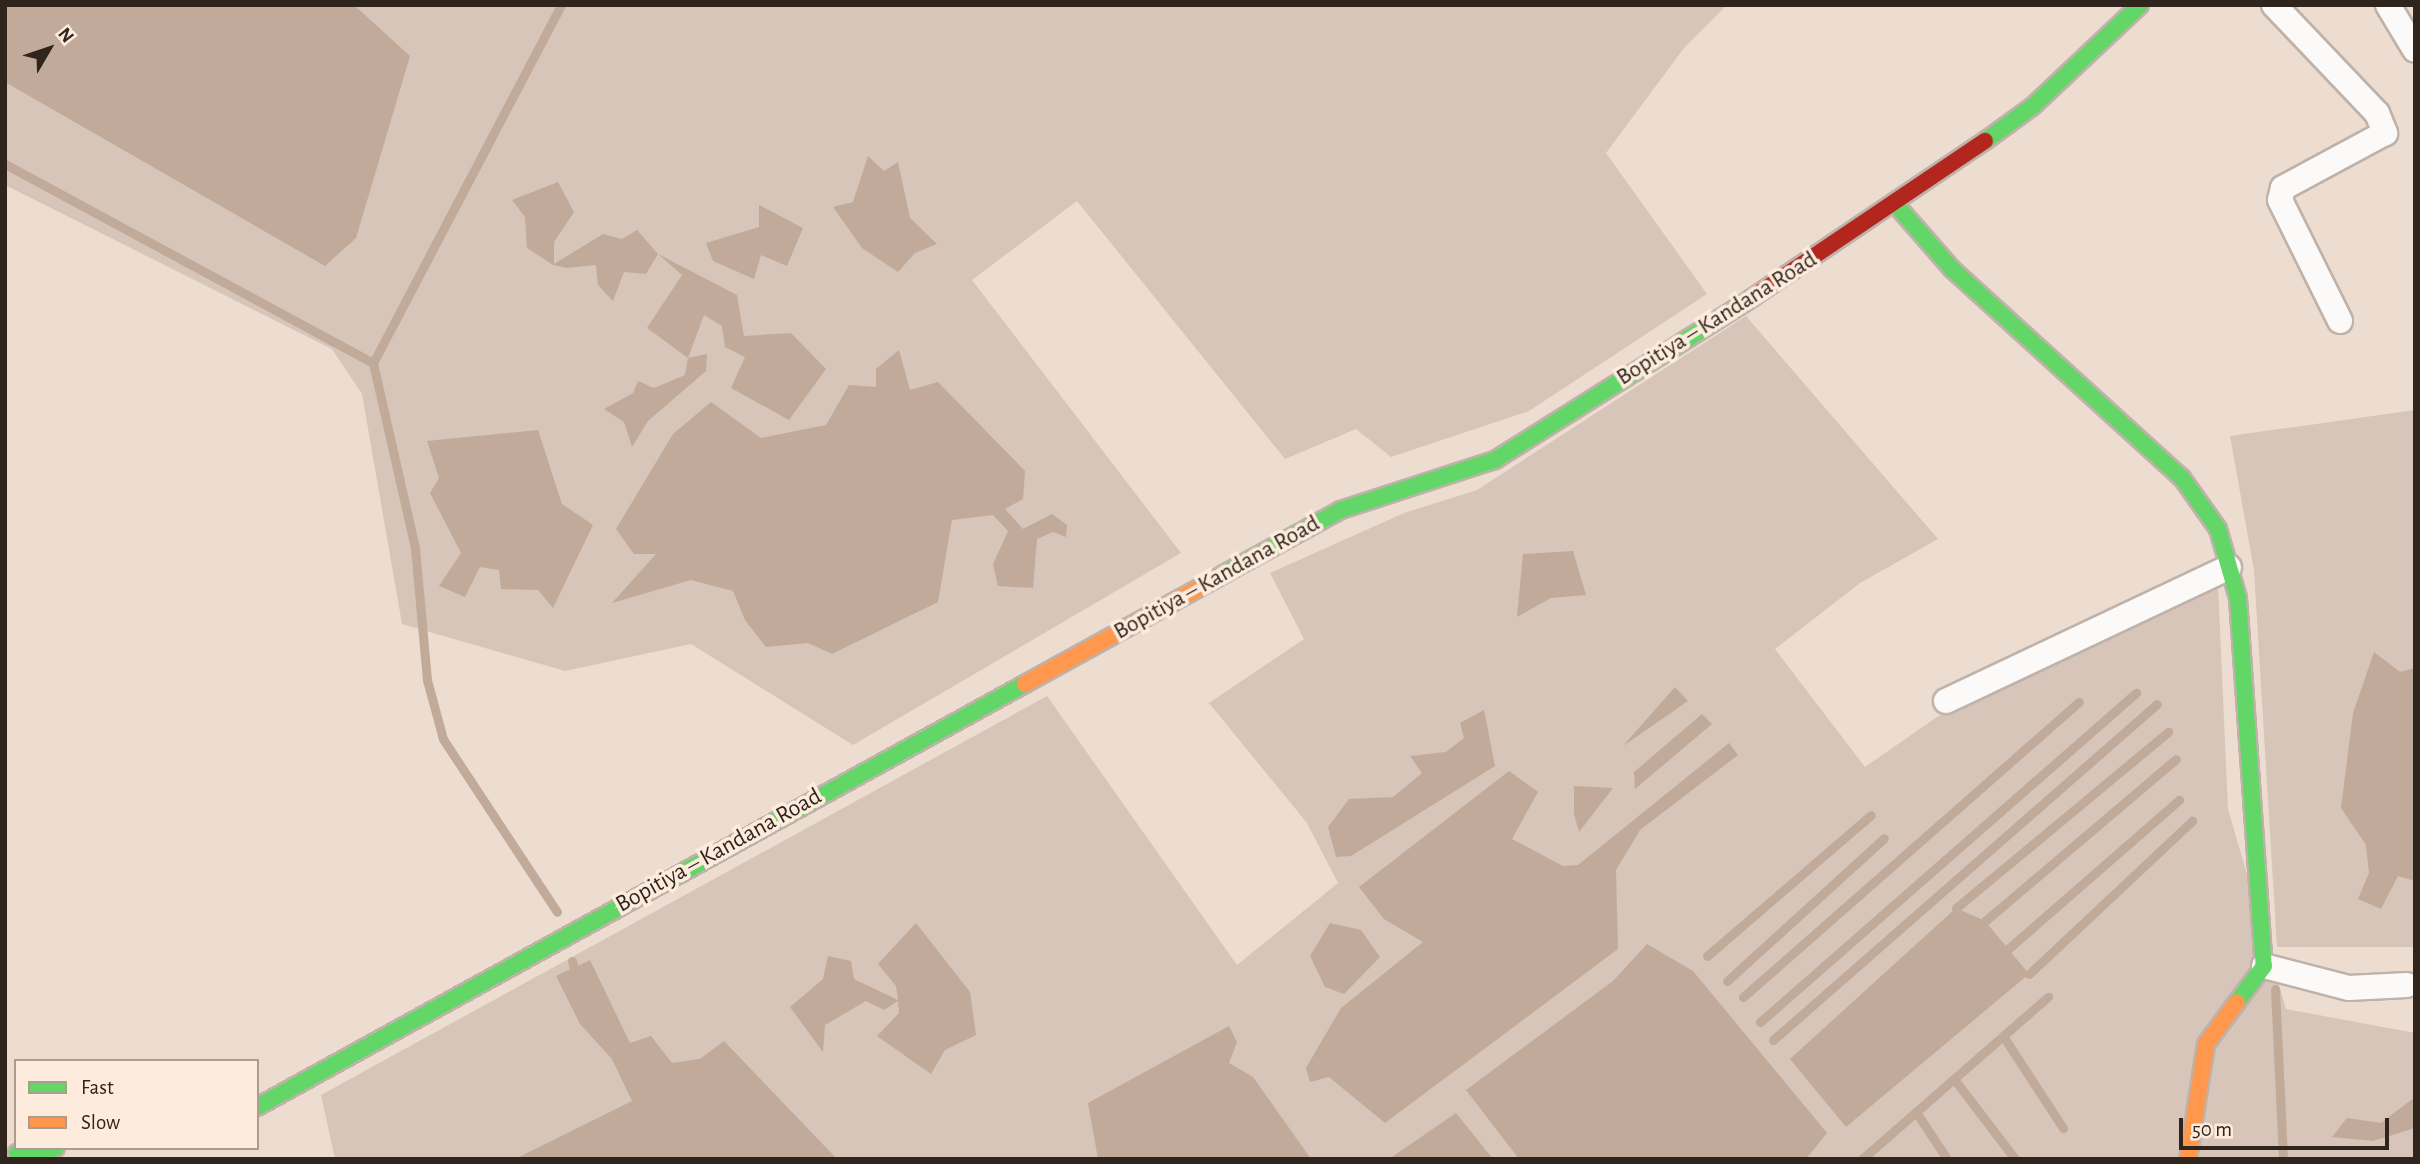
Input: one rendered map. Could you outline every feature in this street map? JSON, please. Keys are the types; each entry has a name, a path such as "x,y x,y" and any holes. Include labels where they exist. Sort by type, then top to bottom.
{"main road":[{"name":"Bopitiya – Kandana Road","path":"259,1106 1341,510 1495,460 1897,206 2032,106 2140,5"},
{"path":"1897,206 1952,268 2182,478 2218,529 2238,598 2264,966 2206,1044 2188,1159"},
{"path":"14,1152 35,1150"}],"street":[{"path":"2274,5 2376,113 2385,133 2283,188 2280,200 2340,321"},
{"path":"2388,5 2415,50"},
{"path":"1946,701 2229,567"},
{"path":"2264,966 2349,988 2407,985"}],"shaded area":[{"path":"5,5 1727,5 1684,48 1606,153 1707,294 1529,411 1391,457 1356,429 1285,459 1077,201 972,280 1181,553 853,745 691,644 565,671 402,624 362,394 332,349 5,185"},
{"path":"5,5 354,5 410,56 356,238 325,266 5,82"},
{"path":"868,156 884,171 898,162 910,218 937,244 915,253 898,272 862,248 833,207 853,202"},
{"path":"558,182 574,212 554,242 554,264 603,234 622,239 637,230 658,254 646,274 624,272 613,301 598,285 596,265 567,268 553,265 527,248 525,217 512,200"},
{"path":"759,205 803,228 787,266 761,255 754,279 713,261 706,243 759,227"},
{"path":"658,254 737,295 744,336 791,333 826,369 789,420 731,388 745,357 725,347 722,326 704,315 688,358 647,328 682,275"},
{"path":"1746,316 1938,539 1860,583 1775,649 1865,767 1937,717 2218,585 2228,809 2286,1009 2415,1033 2415,1159 335,1159 321,1095 1047,696 1237,965 1338,883 1307,823 1209,703 1304,639 1270,573 1404,513 1477,490"},
{"path":"899,350 910,390 938,382 1025,471 1023,499 1005,509 1023,529 1052,514 1067,525 1066,537 1053,532 1037,539 1033,588 998,586 993,564 1008,531 993,515 952,520 938,602 832,654 808,643 766,647 745,620 733,591 691,580 612,603 656,554 634,554 616,529 673,434 711,402 761,438 826,425 849,385 876,387 876,369"},
{"path":"707,354 706,371 648,421 632,447 624,422 604,409 633,393 638,381 654,388 685,375 688,358"},
{"path":"2415,410 2415,947 2277,947 2254,570 2230,436"},
{"path":"538,430 562,504 593,525 553,608 538,590 501,589 499,570 480,567 465,597 439,586 461,553 430,493 439,478 427,441"},
{"path":"1573,551 1586,595 1551,598 1517,617 1523,554"},
{"path":"2374,652 2400,672 2415,668 2415,881 2398,876 2381,909 2358,899 2369,873 2366,845 2341,808 2353,713"},
{"path":"1675,687 1688,701 1623,746"},
{"path":"1484,710 1495,766 1351,856 1336,857 1328,827 1349,799 1393,797 1422,773 1410,756 1446,752 1464,738 1460,723"},
{"path":"1702,714 1712,724 1635,789 1634,772"},
{"path":"1729,743 1738,755 1640,830 1616,870 1618,949 1385,1123 1329,1077 1310,1082 1306,1068 1341,1008 1423,942 1384,919 1359,887 1509,771 1538,792 1512,839 1563,866 1578,865"},
{"path":"1574,786 1613,788 1579,832 1574,814"},
{"path":"1956,908 1985,921 2029,974 1846,1127 1790,1059"},
{"path":"916,923 970,992 976,1035 945,1050 931,1074 877,1036 899,1013 898,1001 884,1010 866,1001 825,1025 823,1052 790,1007 823,979 828,956 851,961 854,979 898,1000 896,986 878,964"},
{"path":"1330,923 1361,930 1380,957 1344,994 1325,987 1310,956"},
{"path":"1647,944 1693,971 1827,1133 1806,1159 1519,1159 1466,1090 1613,981"},
{"path":"590,960 630,1043 651,1036 672,1063 700,1059 724,1041 837,1159 515,1159 632,1101 612,1059 580,1024 556,976"},
{"path":"1229,1026 1237,1042 1229,1063 1253,1077 1311,1159 1098,1159 1088,1103"},
{"path":"2415,1097 2415,1128 2373,1141 2332,1137 2347,1118 2381,1123"},
{"path":"1456,1113 1493,1159 1389,1159"}],"waterway":[{"path":"5,164 373,363 561,5"},
{"path":"373,363 415,548 427,680 443,739 557,912"},
{"path":"1760,1022 2136,693"},
{"path":"1743,997 2079,702"},
{"path":"1773,1040 2157,704"},
{"path":"1956,908 2168,732"},
{"path":"1985,921 2176,759"},
{"path":"2008,949 2179,800"},
{"path":"1707,956 1871,815"},
{"path":"2029,974 2192,821"},
{"path":"1727,981 1884,838"},
{"path":"572,961 574,968"},
{"path":"2275,989 2283,1159"},
{"path":"1862,1159 2048,997"},
{"path":"2003,1036 2063,1128"},
{"path":"1954,1079 2015,1159"},
{"path":"1916,1112 1947,1159"}],"traffic: fast":[{"path":"1985,141 2033,106 2140,5"},
{"path":"1897,206 1952,269 2182,478 2218,529 2238,598 2264,966 2237,1002"},
{"path":"1224,574 1341,510 1495,460 1752,298"},
{"path":"259,1106 1025,684"},
{"path":"17,1153 40,1150"}],"traffic: slow":[{"path":"1025,684 1224,574"},
{"path":"2188,1159 2206,1044 2237,1002"}],"traffic: jam":[{"path":"1752,298 1985,141"}]}
